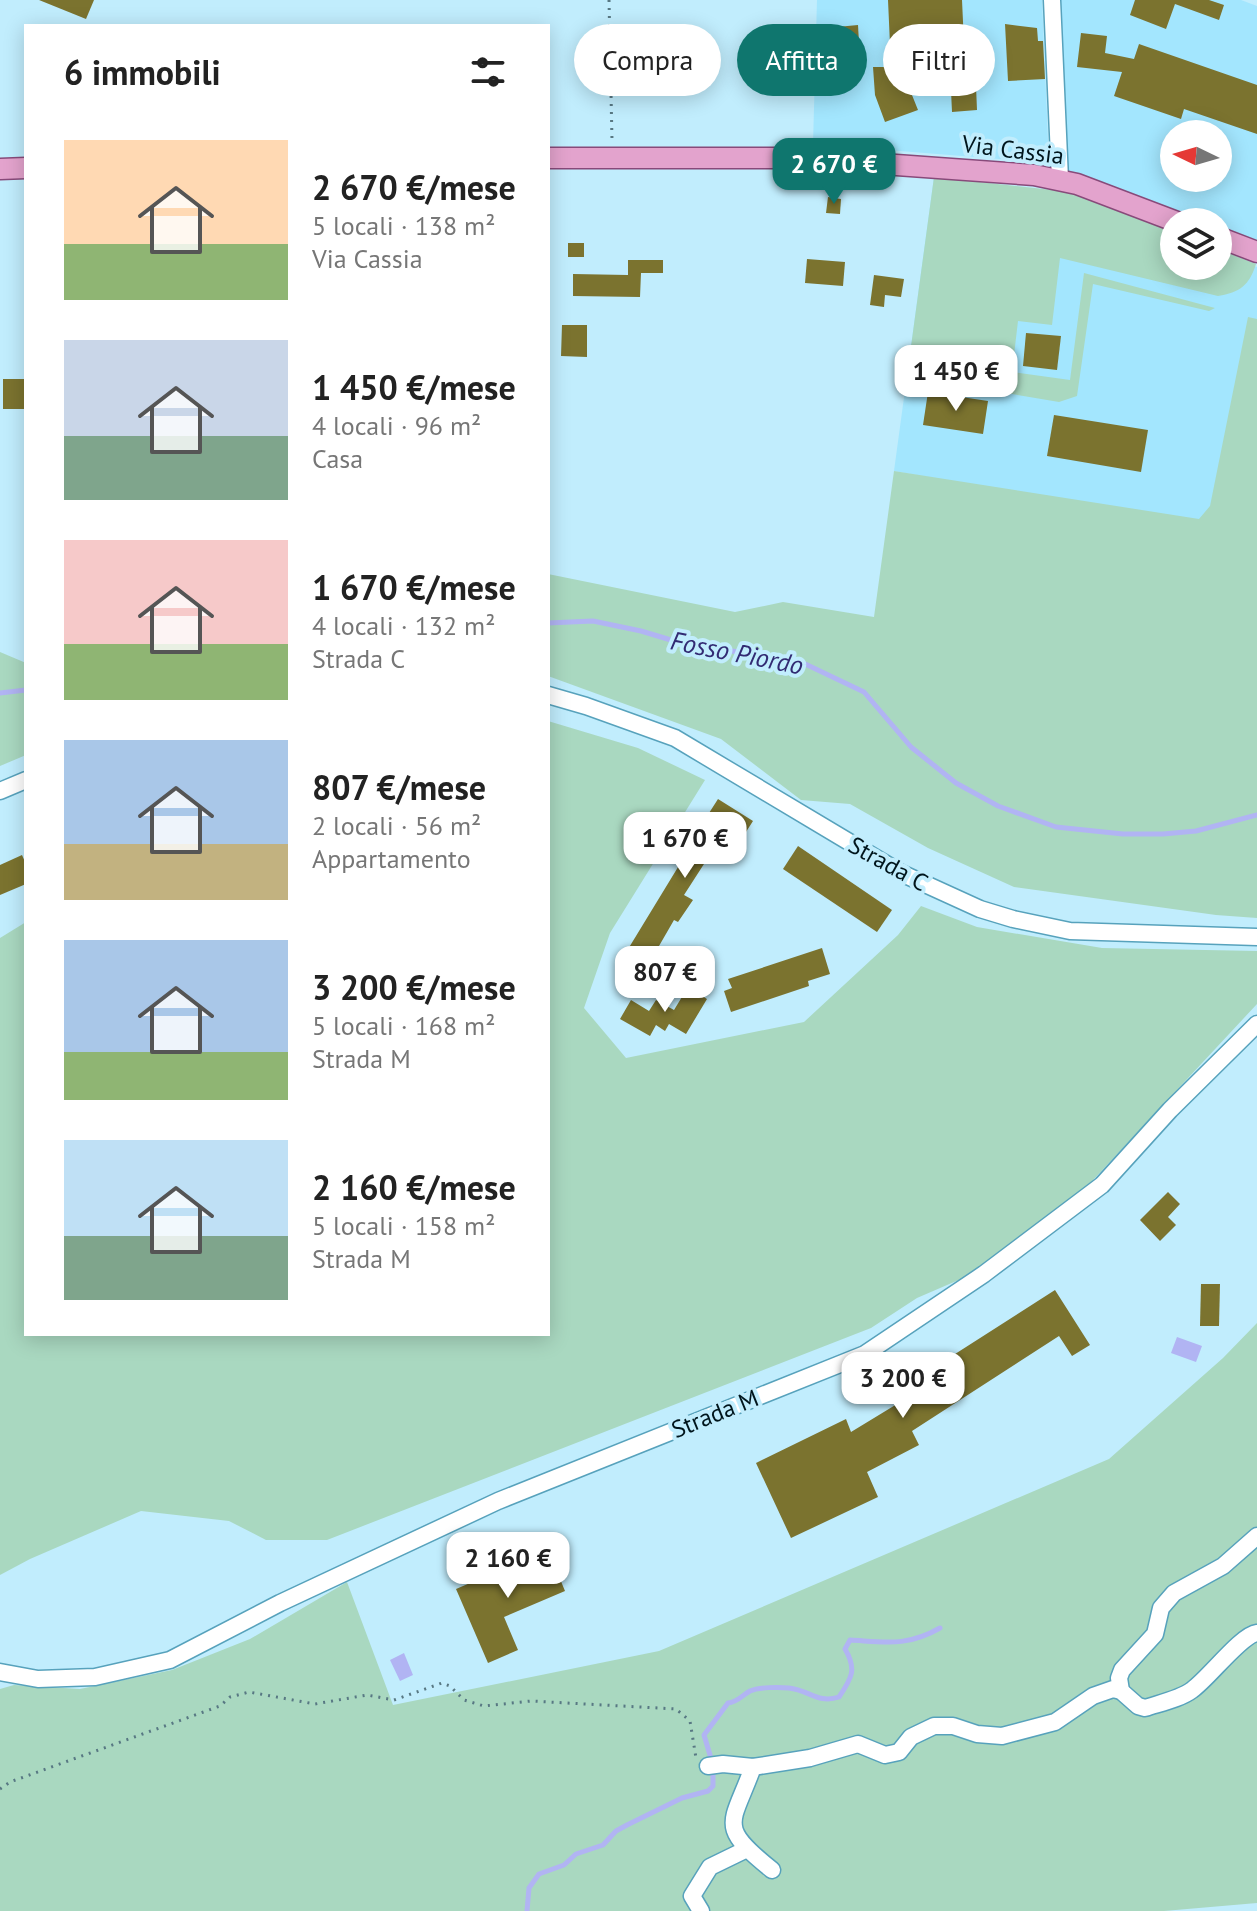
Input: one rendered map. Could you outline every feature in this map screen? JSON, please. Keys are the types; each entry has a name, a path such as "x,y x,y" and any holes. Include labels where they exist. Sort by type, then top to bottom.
{"main road":[{"name":"Via Cassia","path":"550,158 799,158 1019,173 1060,179 1160,216"},
{"path":"0,169 24,168"},
{"path":"1232,242 1257,252"}],"street":[{"path":"1052,0 1060,179"},
{"name":"Strada C","path":"550,696 675,738 901,873 980,909 1070,931 1257,937"},
{"path":"0,791 24,781"},
{"name":"Strada M","path":"0,1672 38,1679 95,1677 170,1660 280,1603 498,1501 865,1354 984,1274 1102,1185 1170,1110 1257,1024"},
{"path":"712,1766 753,1767 810,1758 858,1744 885,1755 899,1752 911,1737 934,1726 953,1726 977,1734 1002,1736 1055,1722 1093,1696 1122,1670 1155,1634 1161,1608 1174,1593 1223,1566 1257,1536"},
{"path":"1093,1696 1113,1689 1145,1708 1190,1692 1238,1645 1257,1633"},
{"path":"1121,1691 1119,1678 1122,1670"},
{"path":"753,1767 735,1805 732,1823 738,1839 772,1870"},
{"path":"701,1911 692,1896 710,1867 747,1849"}],"path":[{"path":"609,0 612,157"},
{"path":"0,1789 10,1782 220,1706 230,1697 249,1692 315,1704 367,1695 400,1699 442,1683 450,1686 464,1700 484,1706 499,1707 531,1701 676,1709 690,1721 698,1761 712,1766"}],"shaded area":[{"path":"817,0 1042,0 1049,163 813,144 814,96 867,96 867,24 816,24"},
{"path":"1059,0 1241,0 1257,6 1257,240 1232,231 1232,208 1169,208 1067,171"},
{"path":"934,177 1160,261 1160,280 1232,280 1232,257 1257,267 1257,334 1231,531 894,471"},
{"path":"1177,1337 1202,1346 1196,1362 1171,1353"},
{"path":"404,1653 413,1675 400,1681 390,1660"}],"green space":[{"path":"934,177 1062,191 1160,226 1160,280 1232,280 1232,255 1256,264 1243,287 1218,296 1060,258 1052,325 1018,321 1012,372 1070,380 1084,273 1215,308 1209,311 1093,284 1077,396 1059,402 907,376"},
{"path":"1248,317 1257,319 1257,918 1014,887 928,848 850,804 801,800 721,739 550,677 550,574 735,612 783,602 874,617 894,471 1199,519 1210,506"},
{"path":"0,652 24,662 24,756 0,766"},
{"path":"550,722 638,748 705,780 610,933 584,1008 626,1058 804,1022 898,935 921,906 977,927 1102,948 1257,951 1257,1004 1035,1247 917,1298 871,1328 327,1540 266,1540 229,1521 141,1511 0,1575 0,938 24,923 24,1336 550,1336"},
{"path":"1257,1323 1257,1903 1164,1911 0,1911 0,1689 14,1685 80,1689 172,1670 250,1639 347,1582 393,1705 659,1651 1109,1459 1223,1358"}],"building":[{"path":"39,0 94,0 86,19"},
{"path":"888,0 962,0 963,24 889,24"},
{"path":"1135,0 1209,0 1224,5 1219,20 1175,4 1166,29 1130,15"},
{"path":"1005,24 1037,28 1038,41 1043,41 1045,79 1008,81"},
{"path":"1081,33 1107,36 1105,53 1134,59 1139,44 1257,85 1257,134 1232,125 1232,120 1216,120 1184,109 1181,119 1114,96 1122,72 1077,67"},
{"path":"873,67 883,67 883,96 912,96 918,110 885,122 875,95"},
{"path":"951,96 976,96 977,110 952,112"},
{"path":"828,197 841,199 840,214 826,213"},
{"path":"568,243 584,243 584,257 568,257"},
{"path":"807,259 845,262 843,286 805,283"},
{"path":"628,260 663,260 663,273 641,273 640,297 573,296 573,274 628,275"},
{"path":"874,275 904,279 901,297 885,295 884,307 870,305"},
{"path":"562,325 587,325 587,357 561,356"},
{"path":"1026,333 1061,336 1057,370 1023,366"},
{"path":"3,379 24,379 24,409 3,409"},
{"path":"928,392 988,401 983,434 923,425"},
{"path":"1054,415 1148,430 1141,472 1047,456"},
{"path":"718,799 753,821 737,846 722,836 684,895 693,900 678,922 674,920 644,972 622,959 686,854 678,849 689,831 695,835"},
{"path":"798,846 892,910 877,932 783,869"},
{"path":"22,855 24,885 0,895 0,865"},
{"path":"822,948 830,974 808,981 809,986 731,1012 724,991 732,988 728,979"},
{"path":"688,987 707,999 686,1034 669,1024 665,1031 656,1025 650,1036 620,1019 631,1000 649,1011 656,1000 674,1010"},
{"path":"1168,1192 1180,1204 1168,1217 1176,1225 1160,1241 1140,1220"},
{"path":"1201,1284 1220,1284 1219,1326 1200,1326"},
{"path":"1055,1290 1090,1345 1072,1356 1059,1336 912,1431 919,1445 867,1472 878,1497 791,1538 756,1463 846,1419 851,1432 897,1404 891,1395"},
{"path":"548,1550 565,1591 504,1617 518,1650 488,1663 456,1589"}],"waterway":[{"name":"Fosso Piordo","path":"550,623 593,621 681,643 801,662 864,692 911,747 956,783 998,806 1056,827 1123,834 1163,834 1196,831 1257,815"},
{"name":"Fosso Piordo","path":"0,693 24,690"},
{"path":"527,1911 529,1888 539,1874 564,1865 576,1854 603,1845 616,1831 627,1825 682,1798 708,1791 713,1786 713,1765 704,1735 728,1703 750,1691 769,1688 796,1689 825,1699 839,1697 852,1668 845,1649 850,1640 906,1641 940,1628"}]}
